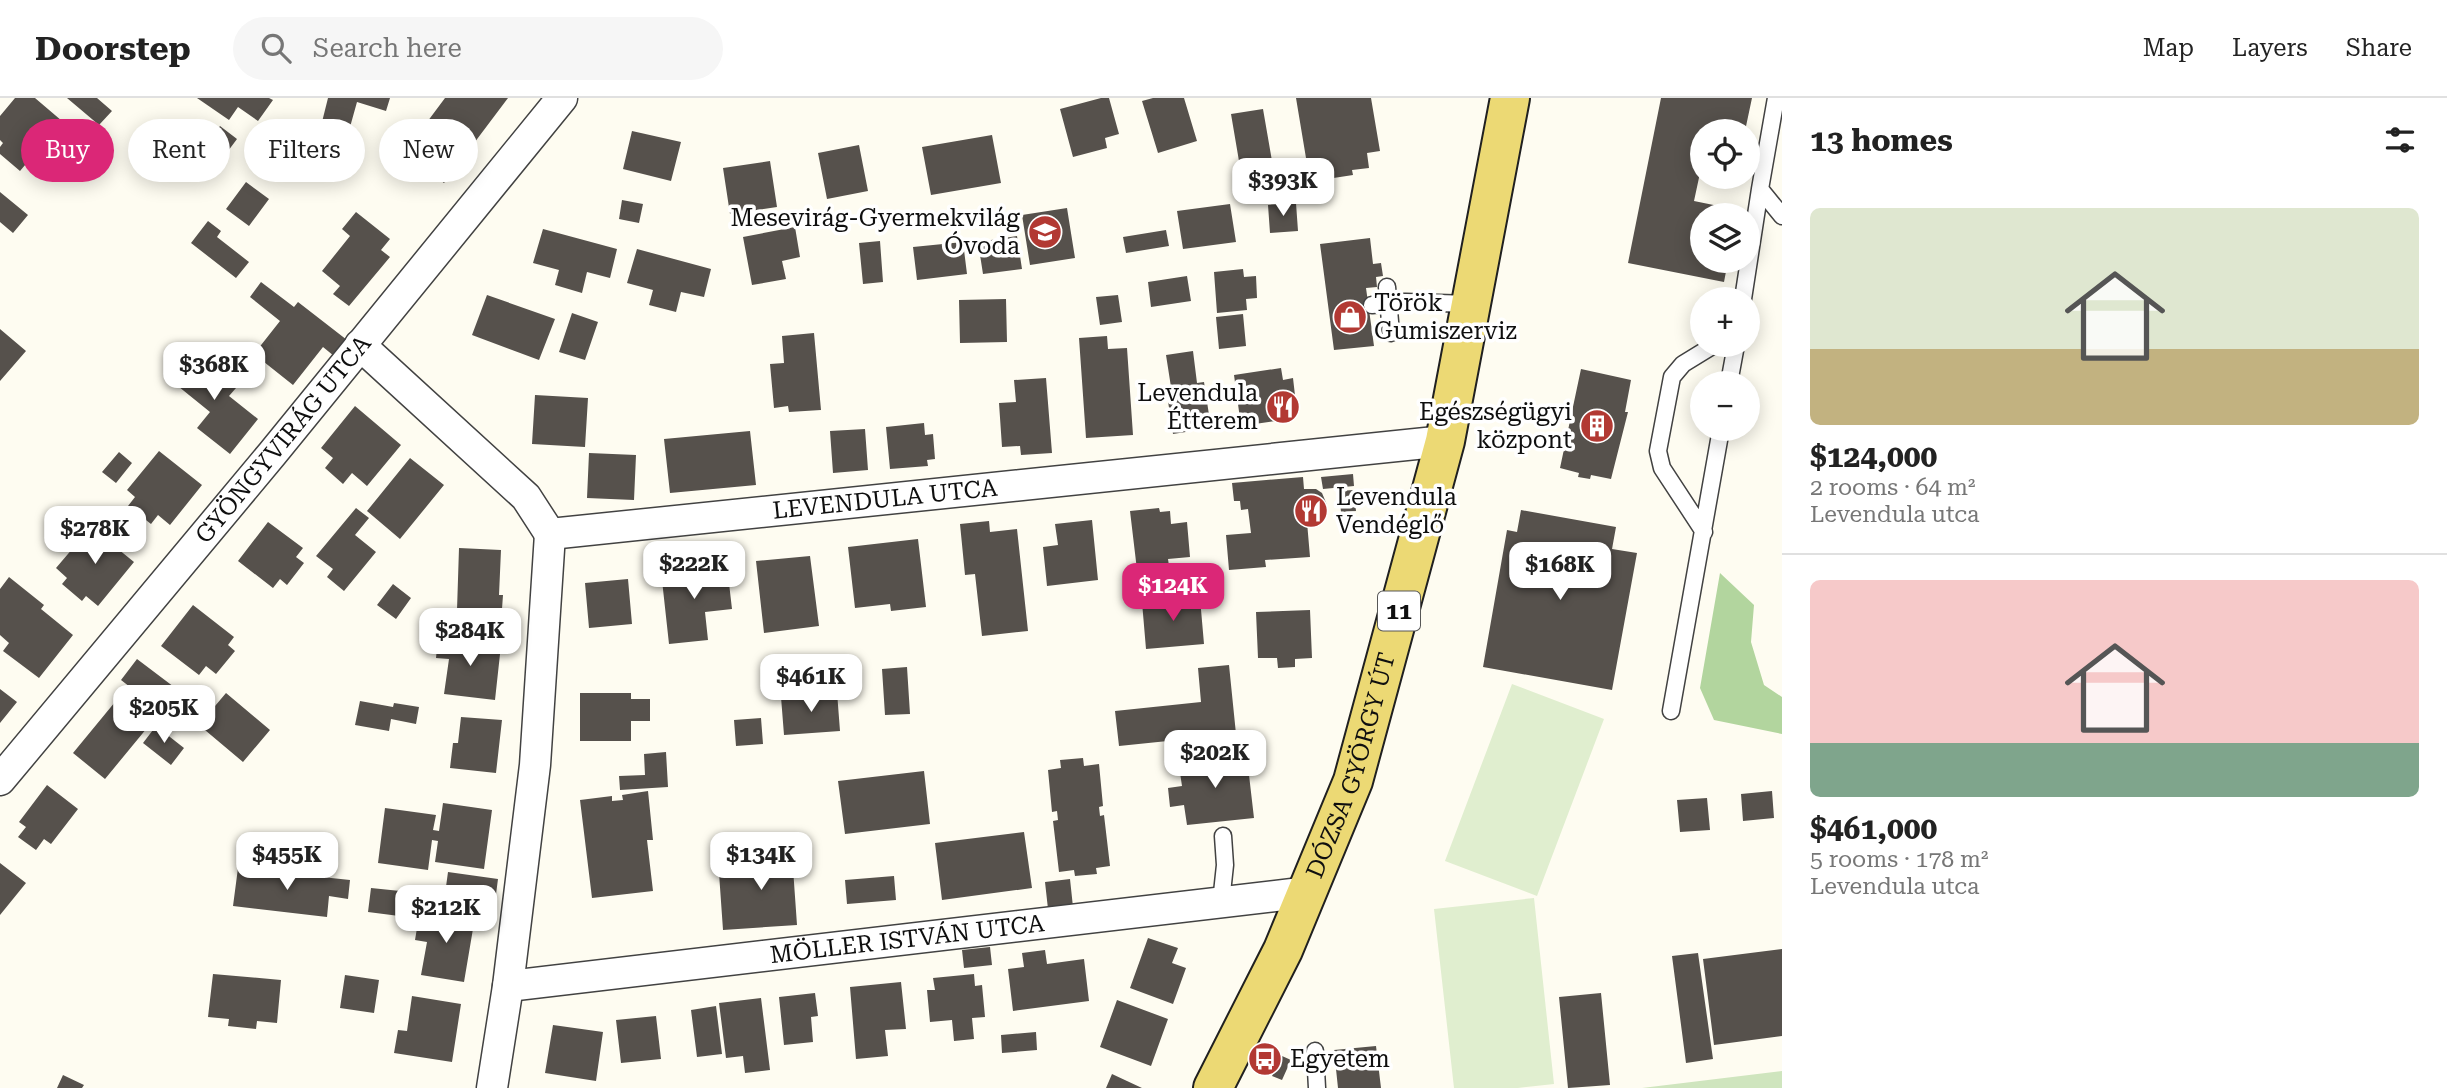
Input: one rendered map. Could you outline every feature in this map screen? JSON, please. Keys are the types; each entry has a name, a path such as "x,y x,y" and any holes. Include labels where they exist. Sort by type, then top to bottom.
{"main road":[{"name":"DÓZSA GYÖRGY ÚT","path":"1213,1088 1283,950 1353,781 1445,441 1510,98"}],"street":[{"name":"GYÖNGYVIRÁG UTCA","path":"0,780 562,98"},
{"path":"360,345 526,497 550,534 535,765 508,986 492,1088"},
{"name":"LEVENDULA UTCA","path":"550,534 1445,441"},
{"name":"MÖLLER ISTVÁN UTCA","path":"508,986 1309,892"}],"lane":[{"path":"1776,98 1760,188 1782,216"},
{"path":"1745,287 1760,189"},
{"path":"1387,287 1380,304 1391,333"},
{"path":"1380,304 1471,304"},
{"path":"1695,357 1672,377 1658,451 1662,468 1704,532"},
{"path":"1671,710 1719,441"},
{"path":"1221,902 1225,865 1223,836"},
{"path":"1315,1051 1317,1088"}],"green space":[{"path":"1720,573 1754,605 1751,642 1764,685 1782,697 1782,734 1714,720 1700,688"},
{"path":"1512,684 1604,719 1537,896 1445,861"},
{"path":"1534,898 1554,1084 1518,1088 1454,1088 1434,909"},
{"path":"1782,1071 1782,1088 1642,1088"}],"building":[{"path":"15,98 35,98 60,119 21,119 20,171 0,154 3,143 0,140 0,116"},
{"path":"67,98 97,98 112,111 105,119 92,119"},
{"path":"197,98 273,100 259,119 238,107 228,119"},
{"path":"328,98 390,98 386,111 357,102 352,119 323,119"},
{"path":"445,98 508,98 478,138 478,119 429,119"},
{"path":"1109,98 1119,134 1105,138 1107,148 1073,157 1060,109"},
{"path":"1153,98 1184,98 1197,141 1158,153 1142,101"},
{"path":"1296,98 1371,98 1380,151 1367,153 1369,168 1352,170 1353,175 1327,179 1326,173 1309,176"},
{"path":"1661,98 1752,98 1748,119 1690,119 1690,189 1697,189 1694,201 1704,203 1690,203 1690,273 1726,273 1724,282 1628,263"},
{"path":"1263,109 1272,161 1240,167 1231,114"},
{"path":"632,131 681,142 671,181 623,169"},
{"path":"230,134 237,139 230,148"},
{"path":"992,135 1001,183 931,195 922,147"},
{"path":"859,145 868,191 827,199 818,153"},
{"path":"770,161 777,207 730,214 723,168"},
{"path":"246,182 269,199 249,226 226,209"},
{"path":"0,192 28,215 13,233 0,222"},
{"path":"622,200 643,204 639,223 619,219"},
{"path":"1296,203 1298,231 1270,233 1268,205"},
{"path":"1230,204 1236,242 1183,249 1177,211"},
{"path":"1067,208 1075,258 1030,265 1022,215"},
{"path":"356,212 390,239 381,250 390,257 349,306 333,294 340,286 322,271 350,236 342,229"},
{"path":"208,221 221,231 217,237 249,262 236,278 191,243"},
{"path":"795,227 800,257 782,261 786,279 752,285 743,237"},
{"path":"543,229 617,249 610,278 587,272 582,293 555,285 559,270 533,263"},
{"path":"1166,230 1169,246 1126,253 1123,237"},
{"path":"1017,236 1022,269 983,274 978,242"},
{"name":"Török Gumiszerviz","path":"1370,238 1373,264 1381,263 1383,276 1376,277 1377,287 1366,288 1374,346 1334,350 1320,244"},
{"path":"880,241 883,282 863,284 859,243"},
{"path":"963,242 967,274 917,280 913,247"},
{"path":"637,249 711,269 704,297 681,292 676,312 649,305 653,290 627,283"},
{"path":"1243,269 1244,277 1256,276 1257,298 1246,299 1247,310 1217,313 1214,272"},
{"path":"1187,276 1191,301 1151,307 1148,282"},
{"path":"261,282 294,307 298,302 347,340 334,356 323,347 293,385 254,354 280,321 250,297"},
{"path":"487,295 555,319 539,360 472,335"},
{"path":"1118,295 1122,322 1100,325 1096,297"},
{"path":"1006,299 1007,342 960,343 959,300"},
{"path":"572,313 598,322 585,360 559,352"},
{"path":"1243,314 1246,346 1219,349 1216,317"},
{"path":"0,329 26,351 0,381"},
{"path":"814,333 821,410 789,412 788,406 774,408 770,364 784,363 782,336"},
{"path":"1107,336 1108,349 1127,348 1133,435 1086,438 1079,338"},
{"path":"191,350 236,388 229,396 258,419 230,454 197,428 210,412 168,378"},
{"path":"1193,351 1197,383 1204,382 1211,428 1173,434 1166,388 1171,387 1166,355"},
{"path":"1281,368 1283,380 1293,378 1296,404 1288,405 1290,419 1241,426 1234,375"},
{"name":"Egészségügyi központ","path":"1581,369 1631,380 1625,412 1628,412 1611,479 1591,475 1590,479 1578,477 1579,473 1560,468"},
{"path":"1046,378 1052,453 1021,455 1020,446 1002,447 999,403 1016,402 1014,380"},
{"path":"535,395 588,398 585,447 532,444"},
{"path":"355,406 401,445 367,486 352,473 343,484 325,468 333,458 321,448"},
{"path":"924,423 925,435 933,434 935,459 927,460 928,466 890,469 886,427"},
{"path":"865,429 868,470 833,473 830,431"},
{"path":"750,431 756,485 670,493 664,439"},
{"path":"159,451 202,485 170,525 158,515 151,524 128,506 135,497 127,490"},
{"path":"119,452 132,463 116,483 102,472"},
{"path":"589,453 636,455 634,500 587,498"},
{"path":"410,458 444,485 400,539 367,511"},
{"path":"1353,474 1354,486 1323,489 1321,477"},
{"path":"1303,477 1304,489 1316,489 1322,493 1327,505 1327,511 1320,520 1307,522 1310,557 1265,560 1266,567 1229,570 1226,535 1251,533 1248,509 1241,510 1240,501 1234,501 1232,483"},
{"path":"1354,490 1356,511 1341,512 1339,491"},
{"path":"356,508 369,518 355,535 376,552 344,591 327,577 333,569 316,556"},
{"path":"1159,508 1160,512 1170,511 1171,524 1187,522 1190,557 1168,559 1169,566 1137,570 1130,511"},
{"path":"1521,510 1616,527 1612,549 1637,553 1612,690 1483,667 1507,530 1517,532"},
{"path":"1092,520 1098,580 1047,586 1043,547 1058,545 1055,524"},
{"path":"989,521 990,532 1017,529 1028,631 982,636 975,574 965,575 960,524"},
{"path":"268,522 303,548 296,557 304,563 287,585 280,579 273,588 238,561"},
{"path":"91,527 103,537 109,530 123,543 118,549 134,562 98,606 86,596 82,601 62,584 67,578 56,568"},
{"path":"918,539 926,607 891,611 890,604 855,608 848,547"},
{"path":"459,548 501,550 499,595 503,595 502,609 494,609 494,627 471,626 471,611 457,610"},
{"path":"810,556 819,626 764,633 756,561"},
{"path":"727,566 732,609 705,612 708,640 669,644 661,571"},
{"path":"9,577 44,605 41,609 73,635 39,678 3,651 9,643 0,635 0,589"},
{"path":"628,579 632,624 589,628 585,583"},
{"path":"393,584 411,598 396,619 377,605"},
{"path":"1200,598 1204,644 1146,649 1142,602"},
{"path":"193,605 234,637 228,645 235,651 216,674 206,666 199,675 161,646"},
{"path":"1310,610 1312,658 1295,659 1295,667 1278,668 1277,658 1258,658 1256,612"},
{"path":"438,638 501,645 495,700 444,694 449,659 436,658"},
{"path":"137,659 178,690 161,711 121,680"},
{"path":"1229,665 1236,734 1119,746 1115,711 1201,702 1198,668"},
{"path":"907,667 910,714 885,715 882,669"},
{"path":"0,689 17,702 0,723"},
{"path":"837,692 840,731 784,735 781,697"},
{"path":"226,693 270,730 243,762 199,725"},
{"path":"580,693 631,693 631,699 650,699 650,721 631,721 631,741 580,741"},
{"path":"360,701 393,707 394,703 419,707 416,724 391,719 389,731 355,725"},
{"path":"115,702 147,728 105,779 73,753"},
{"path":"461,717 502,720 496,773 450,768 453,743 458,743"},
{"path":"761,718 763,744 736,746 734,720"},
{"path":"156,726 184,748 171,765 143,743"},
{"path":"1246,749 1254,818 1187,825 1184,805 1170,807 1168,788 1182,786 1179,766 1207,763 1208,769 1215,768 1213,753"},
{"path":"666,752 668,787 620,790 619,776 645,775 644,754"},
{"path":"1083,758 1084,766 1099,764 1103,806 1099,807 1100,816 1104,815 1110,866 1096,868 1097,874 1075,876 1074,870 1059,872 1053,821 1058,820 1057,811 1052,812 1048,770 1061,768 1060,760"},
{"path":"924,771 930,824 845,834 838,781"},
{"path":"47,785 78,809 51,844 44,839 36,850 18,837 26,827 19,822"},
{"path":"648,791 653,840 647,840 653,891 592,898 580,800 612,796 612,801 623,800 622,795"},
{"path":"1772,791 1774,818 1743,821 1741,794"},
{"path":"1707,798 1710,830 1680,832 1677,800"},
{"path":"443,803 492,810 484,869 435,862 438,841 432,840 428,870 378,863 385,808 436,815 433,830 439,831"},
{"path":"1024,832 1032,888 942,900 935,843"},
{"path":"791,840 797,925 723,930 719,873 765,869 763,842"},
{"path":"0,863 26,883 0,915"},
{"path":"238,868 350,880 348,899 329,896 327,917 233,906"},
{"path":"448,872 498,879 495,902 445,894"},
{"path":"894,876 896,900 847,904 845,880"},
{"path":"1070,879 1073,907 1048,909 1045,882"},
{"path":"371,888 410,892 407,917 368,912"},
{"path":"432,910 475,917 464,982 421,975 427,942 415,940 418,922 430,924"},
{"path":"1148,938 1178,948 1172,963 1186,968 1173,1004 1130,988"},
{"path":"990,947 992,965 964,968 962,950"},
{"path":"1782,949 1782,1036 1714,1045 1703,959"},
{"path":"1045,950 1047,964 1084,959 1089,1001 1013,1011 1008,969 1024,967 1022,953"},
{"path":"1698,953 1713,1059 1686,1063 1672,956"},
{"path":"213,974 281,980 277,1023 257,1021 256,1029 228,1026 229,1019 208,1017"},
{"path":"974,974 975,986 982,985 985,1017 972,1018 974,1039 954,1041 952,1020 930,1022 927,990 935,990 933,978"},
{"path":"345,975 379,980 374,1013 340,1008"},
{"path":"901,982 906,1029 885,1030 888,1056 856,1059 850,987"},
{"path":"815,993 818,1016 811,1017 813,1042 784,1045 779,997"},
{"path":"1601,993 1610,1085 1568,1088 1559,997"},
{"path":"412,996 461,1004 452,1062 394,1053 398,1030 407,1031"},
{"path":"761,998 770,1070 745,1073 743,1056 726,1058 719,1003"},
{"path":"1117,1000 1168,1019 1151,1066 1100,1047"},
{"path":"716,1006 722,1054 697,1057 691,1010"},
{"path":"656,1016 661,1059 621,1063 616,1020"},
{"path":"553,1025 603,1032 596,1081 545,1073"},
{"path":"1036,1032 1037,1050 1002,1053 1001,1035"},
{"path":"1376,1046 1381,1088 1338,1088 1334,1050"},
{"path":"1282,1056 1291,1060 1282,1080 1272,1076"},
{"path":"1112,1074 1142,1088 1106,1088"},
{"path":"63,1075 84,1085 82,1088 57,1088"}],"place":[{"name":"Mesevirág-Gyermekvilág Óvoda","path":"1045,232"},
{"name":"Török Gumiszerviz","path":"1350,317"},
{"name":"Levendula Étterem","path":"1283,407"},
{"name":"Egészségügyi központ","path":"1597,426"},
{"name":"Levendula Vendéglő","path":"1311,511"},
{"name":"Egyetem","path":"1265,1059"}]}
